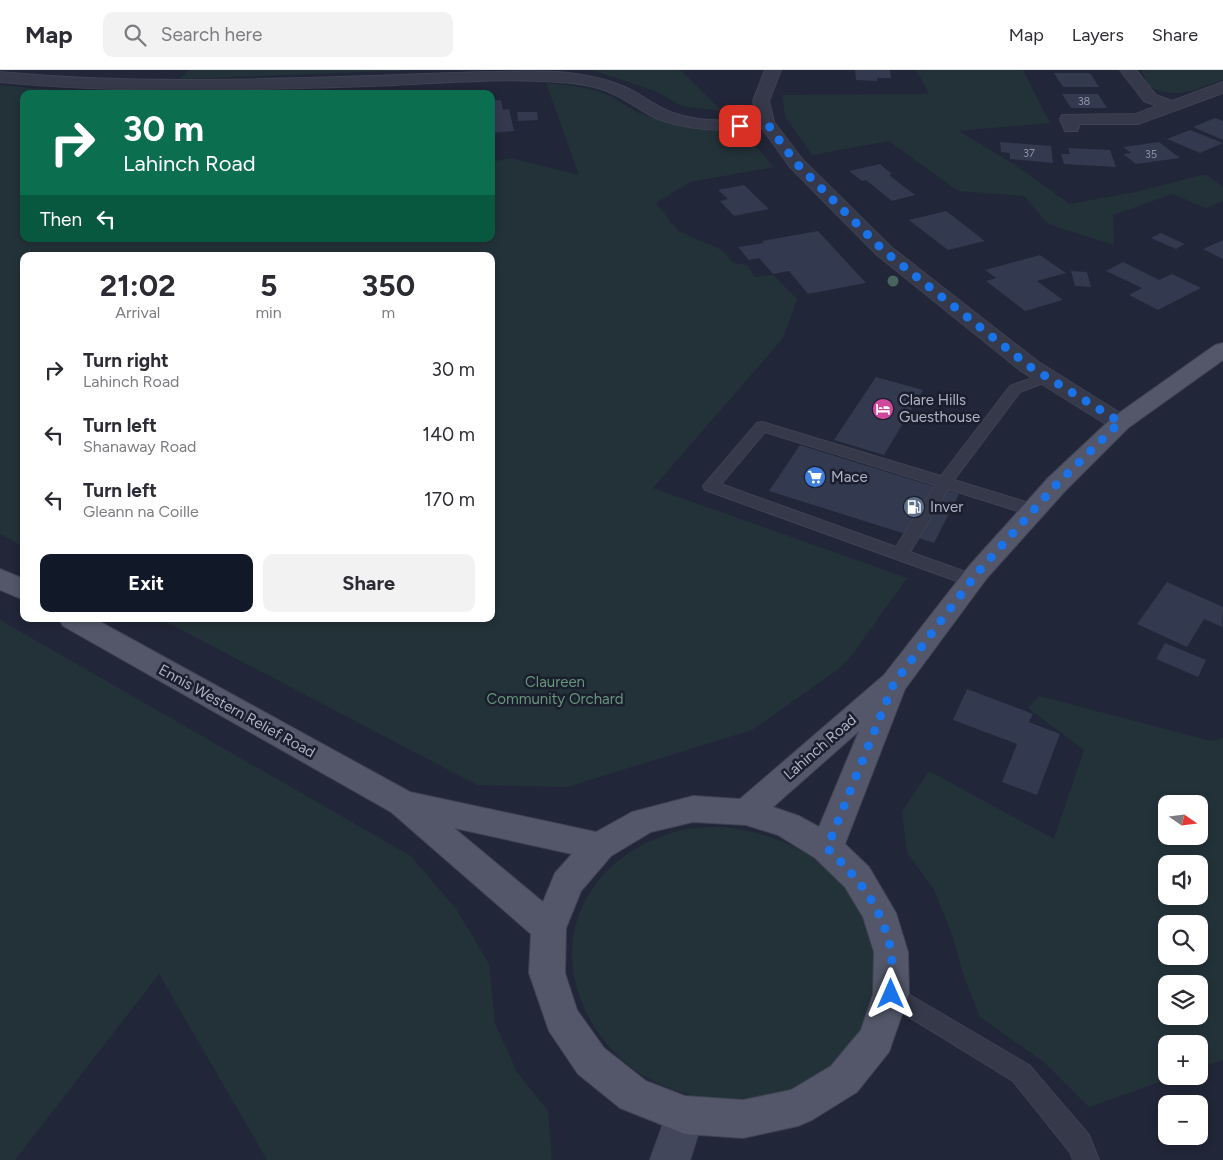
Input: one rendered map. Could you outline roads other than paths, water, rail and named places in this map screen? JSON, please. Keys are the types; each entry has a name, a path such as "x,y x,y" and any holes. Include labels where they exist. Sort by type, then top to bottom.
{"main road":[{"name":"Lahinch Road","path":"746,812 894,683 971,580 1057,484 1120,422 1223,350"},
{"path":"0,578 20,589"},
{"name":"Ennis Western Relief Road","path":"78,622 402,803 549,928"},
{"name":"Lahinch Road","path":"827,848 894,683"},
{"name":"Ennis Western Relief Road","path":"402,803 599,846"},
{"path":"693,809 746,812 788,825 827,848 857,877 879,913 891,952 891,994 876,1040 844,1079 798,1107 742,1119 685,1115 633,1095 591,1061 562,1019 547,973 549,928 567,882 599,846 643,821 693,809"},
{"path":"670,1160 685,1115"}],"street":[{"path":"773,70 761,101 766,122 796,163 884,251 1029,366 1120,422"},
{"path":"1128,70 1150,98 1172,106"},
{"path":"0,77 74,83 204,86 497,76 555,77 588,80 619,90 653,110 684,120 714,125 740,126 766,122"},
{"path":"1071,127 1068,119 1138,119 1223,87"}],"lane":[{"path":"900,554 944,482 1014,389 1046,377"},
{"path":"971,580 711,486 762,426 1034,510"},
{"path":"891,994 1021,1073 1080,1144 1086,1160"}],"place":[{"name":"Clare Hills Guesthouse","path":"883,409"},
{"name":"Mace","path":"815,477"},
{"name":"Inver","path":"914,507"}],"park label":[{"name":"Claureen Community Orchard","path":"555,690"}]}
